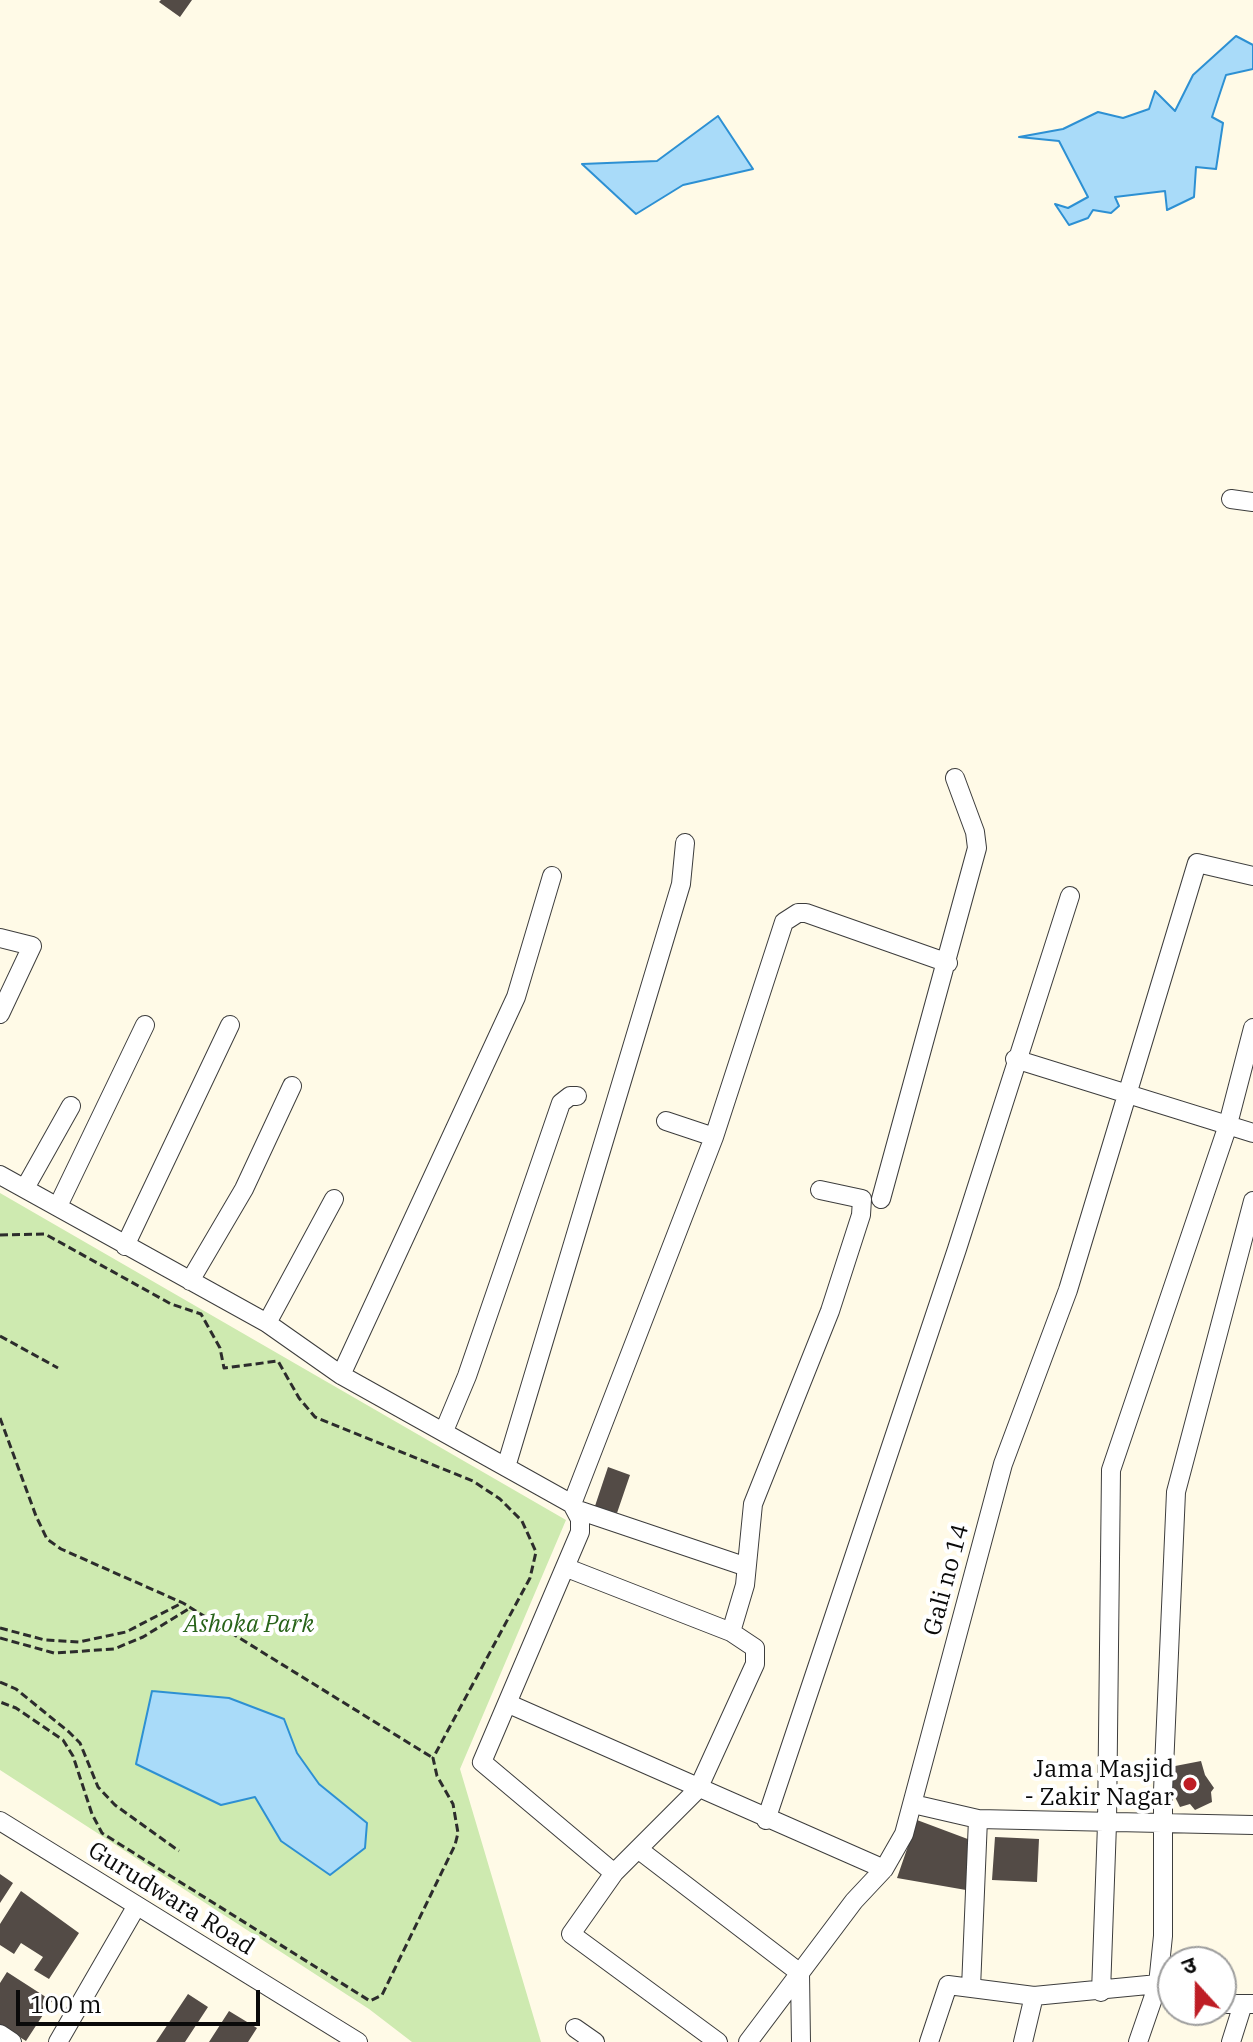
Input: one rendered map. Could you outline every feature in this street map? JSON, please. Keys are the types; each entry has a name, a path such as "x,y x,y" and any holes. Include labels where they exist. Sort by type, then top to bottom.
{"street":[{"path":"1231,499 1253,502"},
{"path":"881,1199 977,848 975,832 955,778"},
{"path":"506,1467 681,884 685,843"},
{"name":"Gali no 14","path":"748,2042 884,1869 904,1834 1003,1464 1068,1290 1197,863 1253,876"},
{"path":"341,1375 516,997 552,876"},
{"path":"766,1820 957,1249 1015,1059 1070,896"},
{"path":"614,1873 482,1762 567,1568 581,1527 574,1506 714,1137 780,930 791,916 806,913 948,963"},
{"path":"0,938 32,946 0,1014"},
{"path":"58,1206 145,1025"},
{"path":"125,1246 230,1025"},
{"path":"1101,1992 1107,1824 1111,1470 1227,1128 1253,1028"},
{"path":"1015,1059 1227,1128 1253,1133"},
{"path":"190,1281 244,1189 292,1086"},
{"path":"444,1431 467,1376 561,1103 565,1098 577,1096"},
{"path":"25,1188 71,1106"},
{"path":"666,1121 714,1137"},
{"path":"0,1175 267,1323 341,1375 574,1506 744,1566"},
{"path":"731,1632 745,1585 744,1566 753,1504 830,1311 861,1215 862,1199 820,1190"},
{"path":"267,1323 334,1199"},
{"path":"1138,2042 1155,1993 1163,1936 1163,1825 1176,1492 1253,1201"},
{"path":"567,1568 731,1632 753,1644 756,1658 698,1789 614,1873 571,1934 718,2042"},
{"path":"509,1704 766,1820 884,1869"},
{"path":"913,1804 978,1819 1253,1825"},
{"path":"971,1988 978,1819"},
{"name":"Gurudwara Road","path":"0,1821 358,2042"},
{"path":"638,1849 800,1973 801,2042"},
{"path":"58,2042 136,1907"},
{"path":"929,2042 946,1986 1034,1996 1155,1993"},
{"path":"1023,2042 1034,1996"},
{"path":"1231,2042 1248,2004"},
{"path":"575,2028 595,2042"},
{"path":"0,2034 12,2042"}],"path":[{"path":"0,1235 45,1234 171,1304 201,1314 220,1348 224,1368 278,1361 299,1398 315,1417 473,1481 500,1499 522,1521 536,1552 530,1578 433,1758"},
{"path":"0,1336 58,1368"},
{"path":"0,1418 47,1539 61,1549 183,1603 433,1758 444,1792 453,1804 458,1833 382,1995 370,2001 102,1833 63,1740 16,1708 0,1702"},
{"path":"0,1628 60,1642 102,1638 150,1622 183,1603"},
{"path":"0,1638 54,1653 114,1649 143,1637 190,1608"},
{"path":"0,1682 16,1689 69,1732 80,1743 98,1787 115,1805 179,1851"}],"green space":[{"name":"Ashoka Park","path":"0,1193 566,1520 460,1769 541,2042 412,2042 369,2009 0,1770"}],"water":[{"path":"1236,36 1253,45 1253,69 1226,75 1212,117 1223,123 1216,169 1196,167 1194,197 1167,210 1165,191 1115,197 1119,206 1111,213 1093,210 1088,218 1069,225 1055,204 1068,208 1088,197 1059,141 1019,137 1063,129 1098,112 1123,118 1149,109 1155,91 1175,111 1193,75"},
{"path":"718,116 753,169 683,185 636,214 582,164 657,161"},
{"path":"152,1691 229,1698 284,1719 297,1753 319,1784 367,1823 365,1848 330,1875 281,1841 255,1797 221,1805 136,1764"}],"building":[{"path":"192,0 180,17 159,2"},
{"path":"608,1467 630,1475 617,1513 595,1506"},
{"name":"Jama Masjid - Zakir Nagar","path":"1201,1761 1205,1775 1214,1788 1211,1792 1212,1802 1195,1810 1190,1804 1180,1807 1167,1781 1170,1767"},
{"path":"917,1820 973,1841 966,1890 897,1878"},
{"path":"995,1837 1039,1839 1037,1882 992,1880"},
{"path":"0,1874 13,1883 0,1903"},
{"path":"21,1891 79,1933 49,1979 34,1970 43,1957 21,1943 14,1954 0,1945 0,1924"},
{"path":"7,1972 52,2001 26,2041 0,2025 0,1983"},
{"path":"188,1994 208,2007 185,2042 156,2042"},
{"path":"229,2011 257,2028 248,2042 209,2042"}],"place":[{"name":"Jama Masjid - Zakir Nagar","path":"1190,1784"}]}
